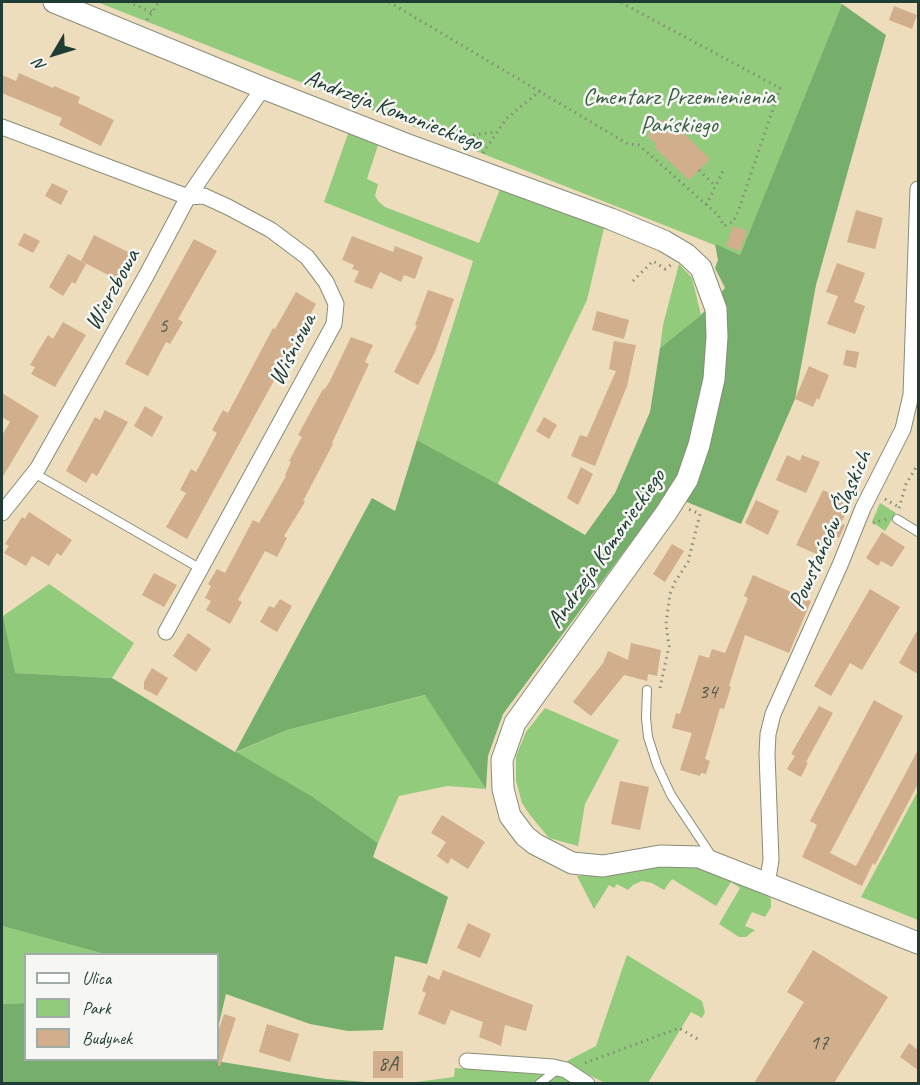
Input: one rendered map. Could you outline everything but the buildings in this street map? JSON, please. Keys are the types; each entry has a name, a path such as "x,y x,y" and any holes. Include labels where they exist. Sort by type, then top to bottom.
{"street":[{"name":"Andrzeja Komonieckiego","path":"54,2 403,143 611,219 664,241 686,254 701,268 716,309 717,338 714,379 699,445 687,480 666,513 515,723 502,760 503,789 510,816 525,836 544,850 572,863 603,866 660,856 699,857 918,943"},
{"name":"Wierzbowa","path":"2,513 34,473 146,276 188,197 263,88"},
{"name":"Wiśniowa","path":"2,127 188,197 204,196 228,207 282,238 307,257 326,282 336,304 334,324 166,632"},
{"name":"Powstańców Śląskich","path":"766,884 771,860 767,754 772,714 840,565 863,508 903,429 911,395 918,189"},
{"path":"467,1061 562,1070 587,1083"}],"lane":[{"path":"34,473 201,569"},
{"path":"894,517 918,532"},
{"path":"647,690 648,737 657,765 671,795 717,864"},
{"path":"539,1083 562,1070"}],"path":[{"path":"128,2 152,12"},
{"path":"146,21 159,2"},
{"path":"389,2 628,144 639,145 718,215 724,226 733,222 780,88 620,2"},
{"path":"481,159 486,147 506,119 540,91"},
{"path":"473,135 497,132"},
{"path":"699,170 715,186"},
{"path":"706,204 723,171"},
{"path":"633,281 652,261 665,269 674,264"},
{"path":"881,496 899,508 906,483 918,464"},
{"path":"658,694 669,646 666,624 670,594 688,562 700,514"},
{"path":"868,525 894,517"},
{"path":"562,1070 679,1028 699,1040"}],"green space":[{"name":"Cmentarz Przemienienia Pańskiego","path":"97,2 837,2 842,4 740,255"},
{"path":"842,4 886,35 816,285 795,399 741,524 667,494 503,714 488,756 486,789 425,695 287,730 236,752 313,797 378,843 373,857 448,897 427,964 395,956 383,1030 348,1031 310,1024 226,994 219,1024 219,953 100,953 2,926 3,616 15,673 112,678 235,752 372,498 395,511 417,440 585,535 615,493 650,412 660,348 701,315 725,288 715,268 718,260 715,244 740,255"},
{"path":"349,131 378,145 367,179 378,184 375,196 379,202 385,207 479,243 500,189 604,228 587,300 498,484 417,440 473,261 324,202"},
{"path":"679,264 692,278 701,315 660,348 663,325"},
{"path":"880,503 896,513 885,531 872,522"},
{"path":"49,584 134,643 112,678 14,673 3,616"},
{"path":"426,695 486,789 447,786 399,796 378,843 313,797 235,753 287,730"},
{"path":"545,708 619,740 585,804 578,846 549,838 522,803 516,781 516,756 526,732"},
{"path":"918,791 918,920 861,897"},
{"path":"669,864 695,865 765,893 771,899 771,907 765,917 752,912 745,926 755,930 746,937 739,937 719,924 740,888 731,882 716,906 672,879 664,890 652,883 642,881 628,890 617,884 614,888 609,885 594,909 577,876"},
{"path":"2,926 100,953 24,953 24,1003 2,1004"},
{"path":"627,955 702,1001 705,1012 702,1018 691,1012 648,1083 605,1083 575,1068 567,1061 596,1046"},
{"path":"24,1003 24,1061 216,1061 327,1079 379,1083 2,1083 2,1004"},
{"path":"455,1068 560,1076 571,1083 401,1084 454,1077"}]}
